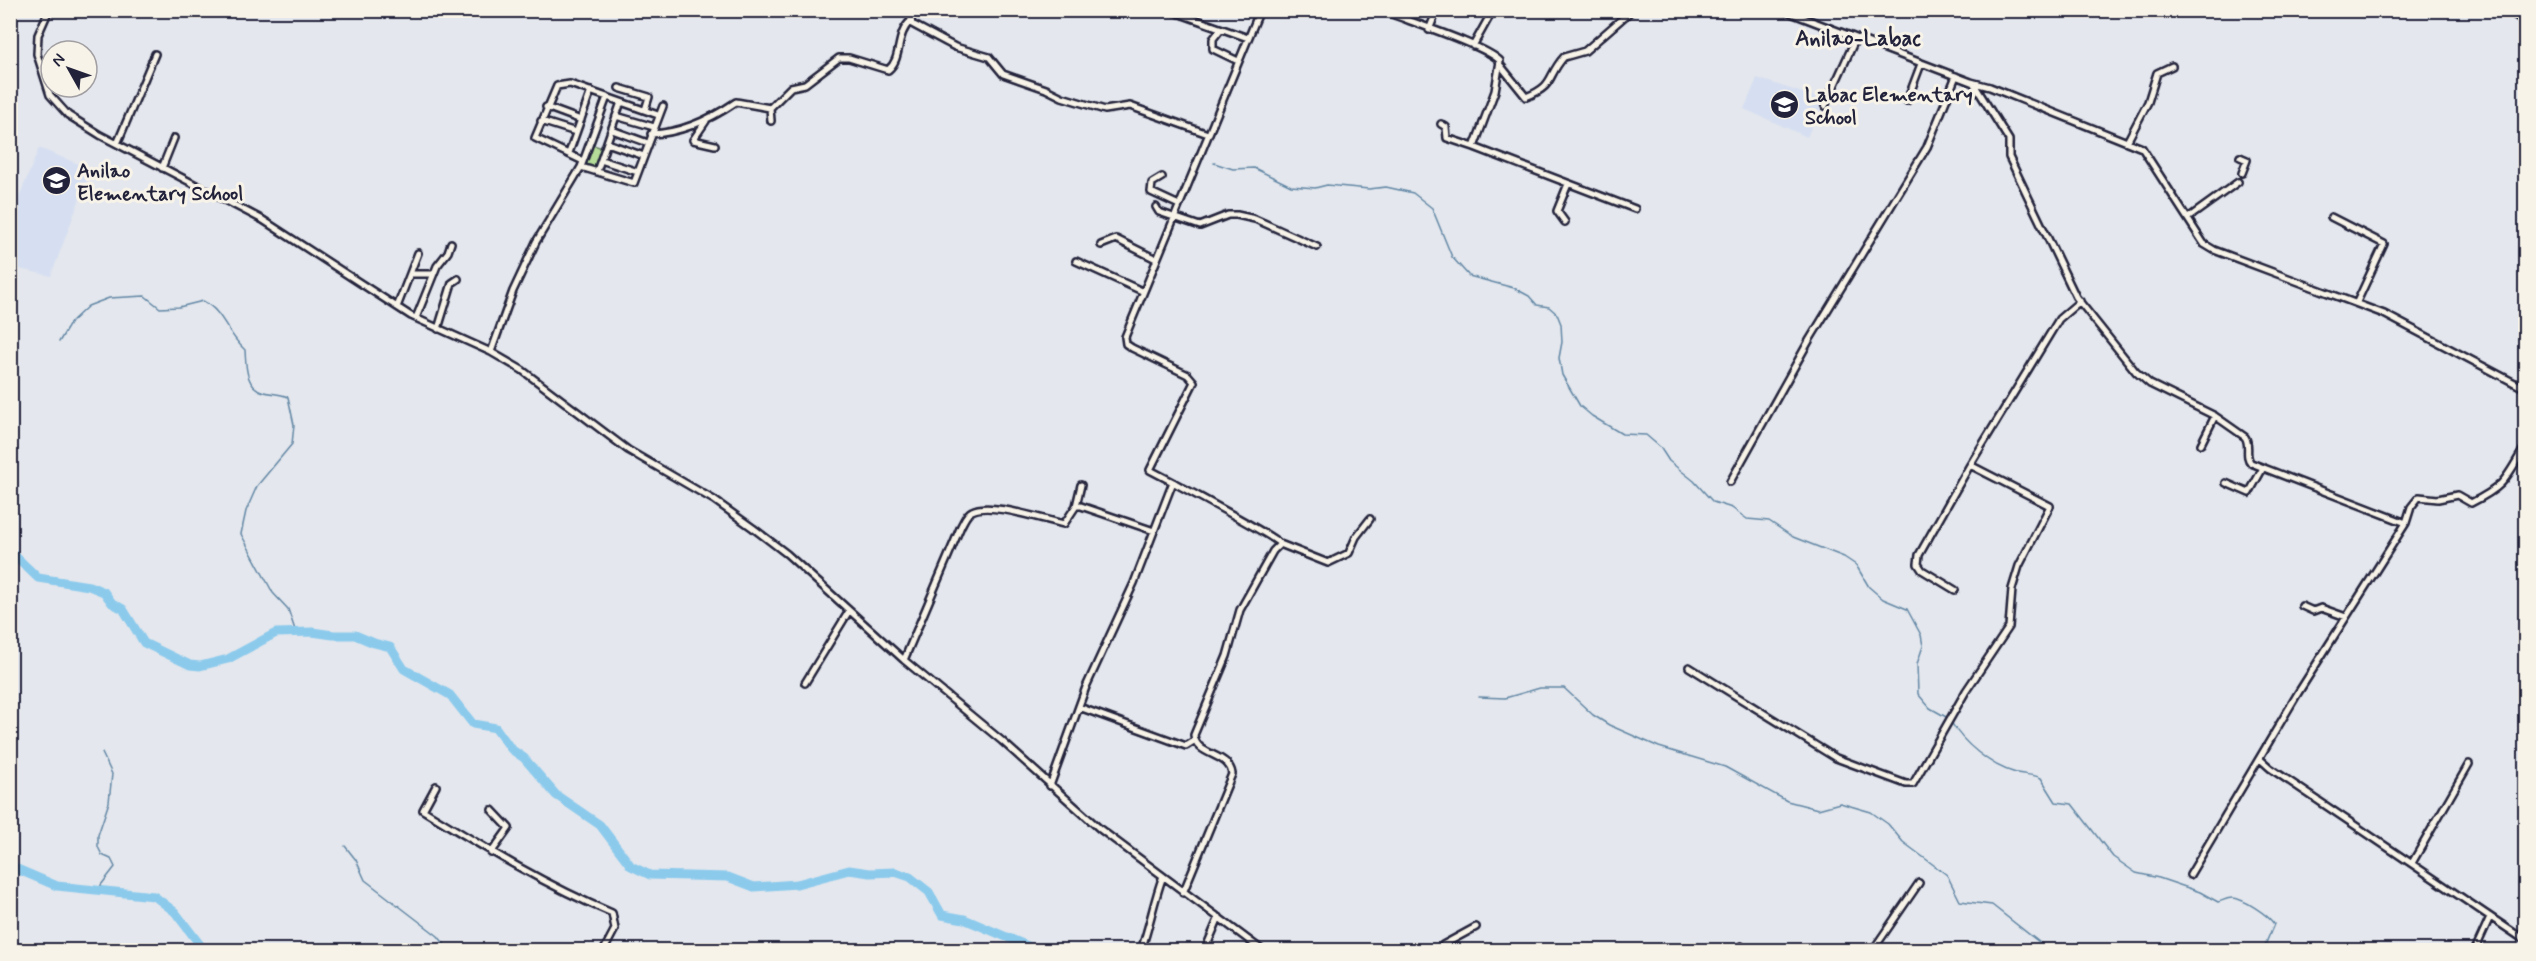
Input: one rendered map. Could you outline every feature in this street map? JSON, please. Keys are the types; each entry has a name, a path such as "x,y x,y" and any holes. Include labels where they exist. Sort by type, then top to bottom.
{"street":[{"path":"49,10 36,44 46,87 68,115 117,144 263,220 416,318 491,352 547,387 628,450 714,500 787,554 904,660 1100,829 1262,951"},
{"path":"771,121 770,108 791,87 805,84 839,58 867,62 884,70 891,69 904,28 911,21 912,10"},
{"path":"1169,10 1185,13 1248,38"},
{"path":"1260,10 1176,204 1125,337 1126,344 1188,375 1194,382 1150,470 1273,536 1280,544 1329,563 1349,553 1356,537 1370,519"},
{"path":"1381,10 1496,57 1526,97 1543,90 1549,84 1564,57 1585,51 1632,10"},
{"path":"1429,30 1437,10"},
{"path":"1473,46 1493,10"},
{"path":"1783,10 1974,84 1990,87 2142,148"},
{"path":"2507,10 2526,22"},
{"path":"911,21 955,48 989,57 1002,74 1062,97 1105,110 1130,106 1208,134"},
{"path":"1221,28 1213,39 1213,49 1238,61"},
{"path":"1825,106 1856,38"},
{"path":"117,144 155,54"},
{"path":"1907,100 1921,64"},
{"path":"1474,147 1501,66"},
{"path":"2127,142 2151,96 2157,73 2172,66"},
{"path":"1730,482 1810,339 1927,147 1956,76"},
{"path":"658,115 570,84 557,86 546,107 535,139 569,153 582,164 597,171 634,183 663,106"},
{"path":"1974,84 2009,140 2009,157 2080,302 2136,372 2150,384 2215,416 2246,437 2248,461 2406,523"},
{"path":"619,88 649,97 645,110"},
{"path":"569,153 591,91"},
{"path":"491,352 513,291 536,242 582,164 607,97"},
{"path":"597,171 621,102"},
{"path":"651,135 677,132 707,120 736,102 770,108"},
{"path":"546,107 581,120"},
{"path":"616,116 654,127"},
{"path":"707,120 693,140 715,145"},
{"path":"541,121 576,132"},
{"path":"1442,124 1446,127 1447,138 1635,209"},
{"path":"612,130 648,143"},
{"path":"2131,135 2142,148 2204,244 2214,250 2357,302 2526,389"},
{"path":"162,168 174,138"},
{"path":"607,143 644,156"},
{"path":"2240,158 2247,160 2242,173"},
{"path":"601,160 638,172"},
{"path":"1162,177 1152,183 1150,190 1153,194 1176,204"},
{"path":"2188,218 2238,182"},
{"path":"1565,222 1557,211 1568,184"},
{"path":"1156,207 1159,212 1200,226 1228,214 1255,219 1317,247"},
{"path":"2331,217 2384,244 2357,302"},
{"path":"1101,245 1116,239 1156,259"},
{"path":"416,318 433,274 451,243"},
{"path":"397,307 418,254"},
{"path":"1076,261 1142,291"},
{"path":"410,274 433,274"},
{"path":"438,329 452,284 458,279"},
{"path":"1955,590 1922,570 1918,564 1919,555 1970,465 2059,319 2080,302"},
{"path":"2201,444 2215,416"},
{"path":"2190,875 2346,617 2406,523 2411,507 2422,496 2438,499 2457,495 2471,503 2492,492 2502,485 2526,445"},
{"path":"1689,667 1836,758 1910,785 1913,784 1951,715 2009,627 2012,589 2019,566 2050,506 1970,465"},
{"path":"2226,483 2249,493 2263,468"},
{"path":"1050,786 1079,707 1173,482"},
{"path":"904,660 961,526 970,512 982,508 1015,512 1064,524 1076,507 1081,485"},
{"path":"1076,507 1154,531"},
{"path":"1183,892 1232,774 1227,762 1198,746 1194,741 1194,735 1234,636 1235,622 1240,610 1273,551 1280,544"},
{"path":"2302,606 2313,611 2321,608 2346,617"},
{"path":"805,683 849,611"},
{"path":"1079,707 1186,746 1194,741"},
{"path":"2260,759 2526,941"},
{"path":"2412,863 2469,764"},
{"path":"436,786 423,809 491,853 564,893 612,913 615,929 604,951"},
{"path":"491,853 509,828 492,810"},
{"path":"1141,950 1153,919 1155,896 1163,876"},
{"path":"1873,951 1918,883"},
{"path":"1207,951 1219,917"},
{"path":"2475,951 2490,917"},
{"path":"1440,951 1443,945 1476,927"}],"shaded area":[{"name":"Labac Elementary School","path":"1757,78 1824,100 1807,137 1744,109"},
{"path":"39,148 91,169 51,276 11,267 11,217"}],"green space":[{"path":"593,145 603,148 596,167 586,164"}],"waterway":[{"path":"1214,163 1233,169 1254,168 1291,186 1315,188 1327,185 1369,189 1386,187 1413,193 1432,208 1452,257 1469,276 1514,288 1529,296 1537,305 1549,307 1557,314 1561,324 1562,342 1559,358 1562,375 1580,406 1622,434 1646,435 1660,447 1669,461 1694,481 1713,502 1732,508 1747,519 1769,521 1793,537 1844,557 1856,565 1869,587 1883,599 1907,609 1921,635 1923,646 1917,664 1918,694 1930,708 1948,718"},
{"path":"59,342 71,322 88,306 109,298 145,296 160,308 179,307 203,301 216,311 245,350 248,375 253,385 264,392 288,397 294,425 292,444 257,486 246,511 241,534 273,593 288,609 296,633"},
{"path":"10,551 38,578 89,586 104,592 112,603 123,609 144,643 190,665 200,666 228,659 276,633 312,632 355,635 390,647 404,669 450,695 473,724 496,728 511,749 524,758 556,795 600,825 631,866 650,875 728,877 754,887 797,884 849,870 870,873 895,872 910,877 929,892 942,915 964,919 1037,950"},
{"path":"1479,697 1505,698 1540,688 1564,688 1593,715 1609,725 1659,747 1725,767 1787,801 1818,809 1840,803 1871,812 1888,824 1903,842 1947,875 1960,901 1992,905 2049,950"},
{"path":"1951,722 1963,738 1986,759 2004,769 2041,778 2056,802 2072,804 2113,857 2136,873 2200,892 2218,902 2230,898 2237,899 2261,912 2274,924 2263,950"},
{"path":"100,892 101,885 115,867 111,859 102,855 98,847 98,835 109,802 112,774 102,753"},
{"path":"345,846 356,860 365,880 438,936 449,950"},
{"path":"10,866 57,886 154,896 175,912 204,950"}],"place":[{"name":"Labac Elementary School","path":"1784,105"},
{"name":"Anilao Elementary School","path":"56,181"}],"district":[{"name":"Anilao-Labac","path":"1858,37"}]}
